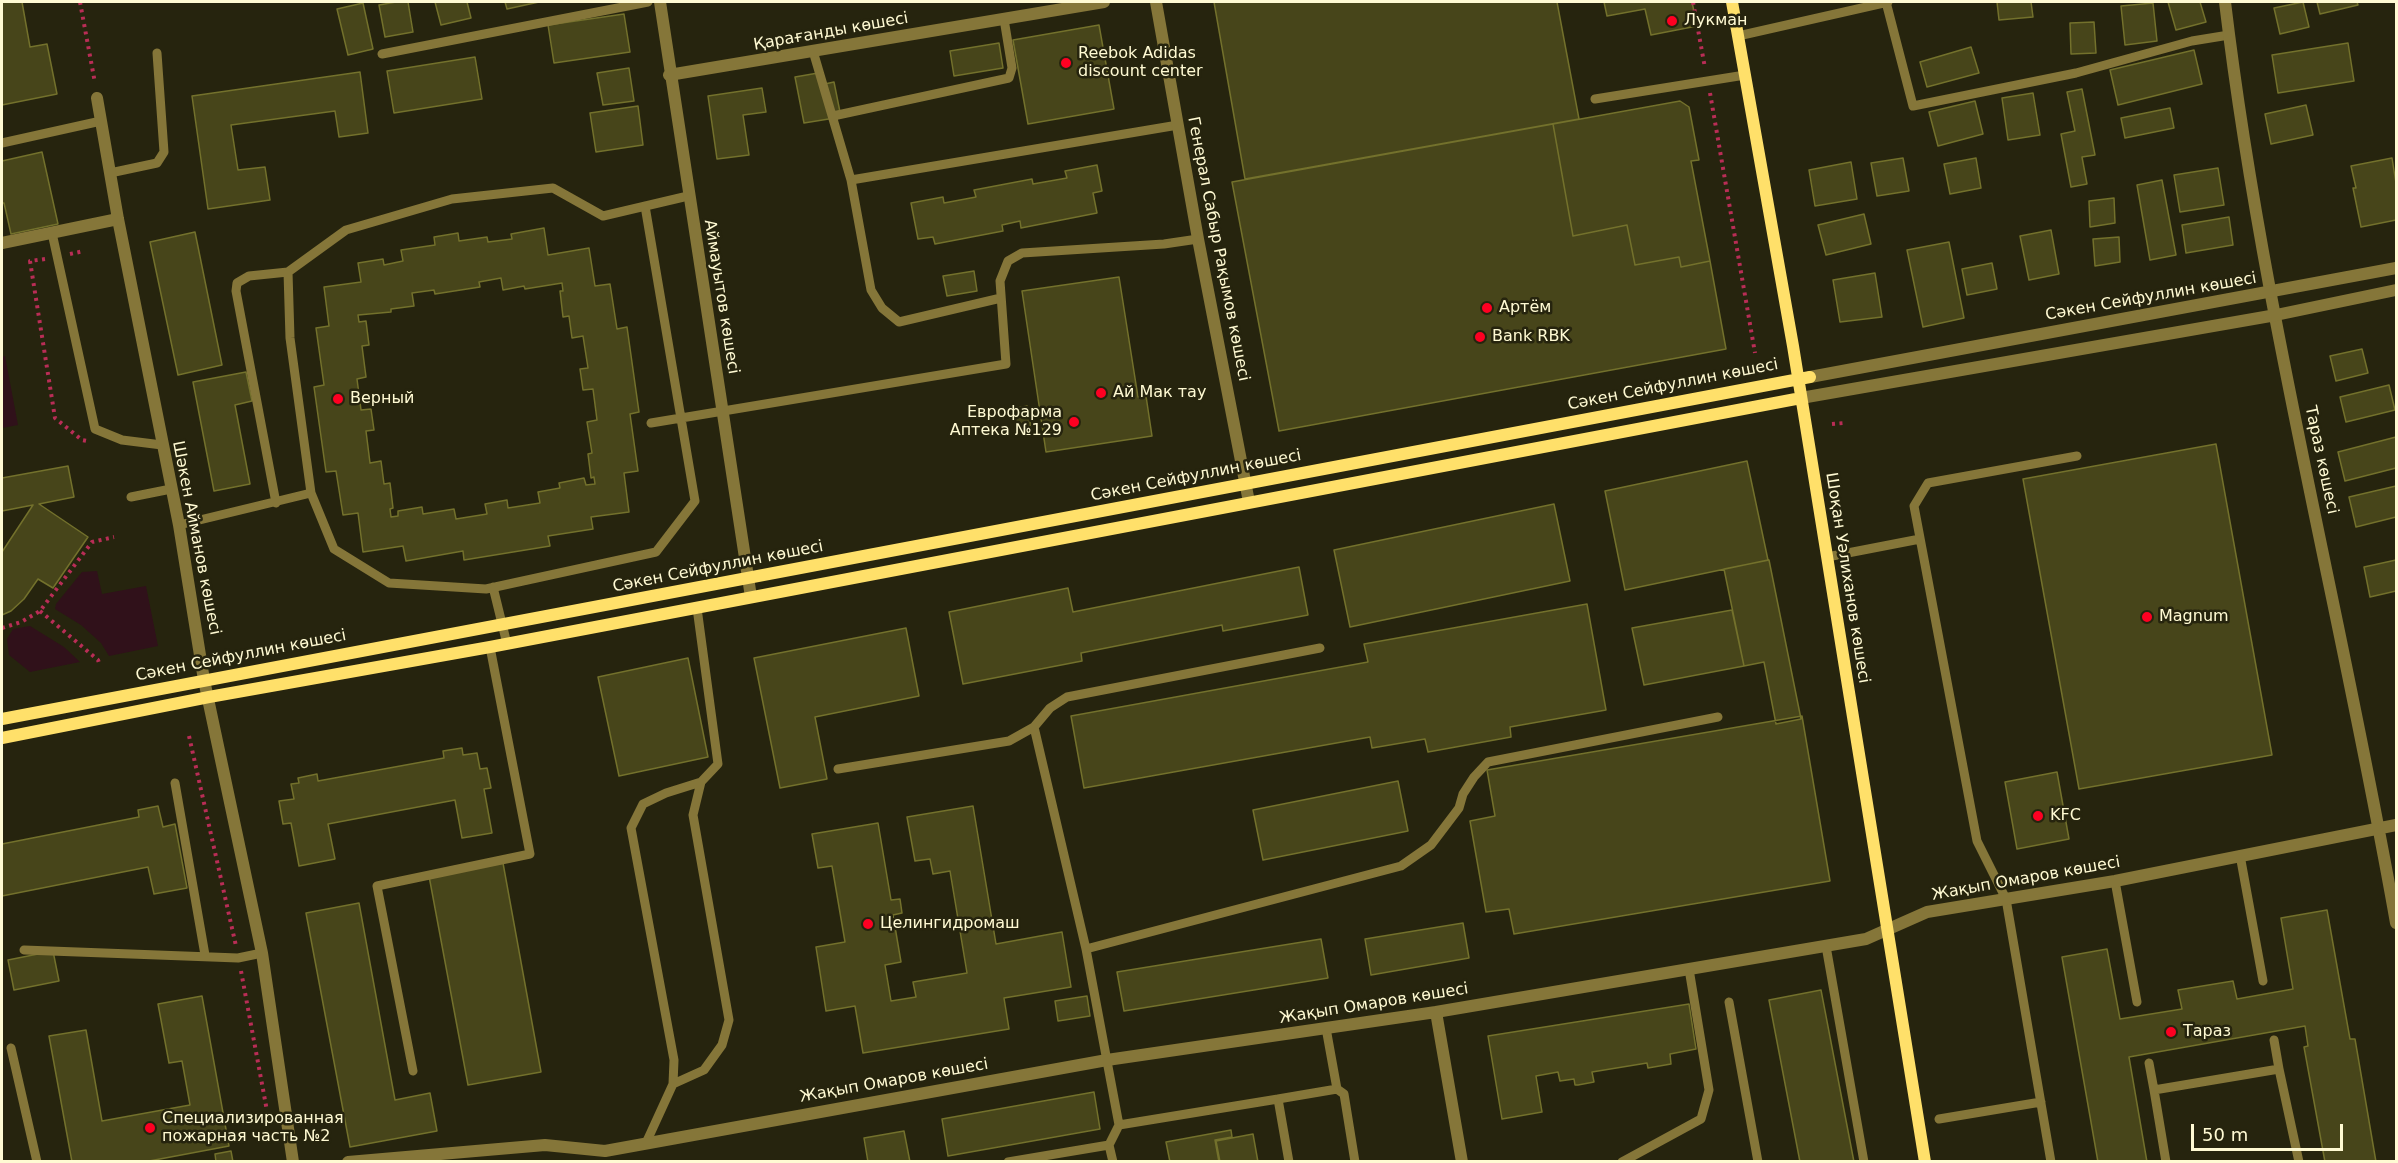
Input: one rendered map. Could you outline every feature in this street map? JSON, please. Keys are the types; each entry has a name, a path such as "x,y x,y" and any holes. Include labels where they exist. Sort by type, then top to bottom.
{"main road":[{"name":"Шоқан Уәлиханов көшесі","path":"1732,2 1804,378 1801,398 1925,1161"},
{"name":"Сәкен Сейфуллин көшесі","path":"2,719 1804,378"},
{"name":"Сәкен Сейфуллин көшесі","path":"2,738 209,697 507,644 1801,398"}],"street":[{"name":"Аймауытов көшесі","path":"660,2 669,75 751,597"},
{"name":"Қарағанды көшесі","path":"669,75 1104,2"},
{"name":"Генерал Сабыр Рақымов көшесі","path":"1156,2 1198,239 1250,502"},
{"name":"Тараз көшесі","path":"2224,2 2270,292 2380,828 2397,923"},
{"name":"Шәкен Айманов көшесі","path":"97,98 118,219 179,525 204,680 262,953 293,1161"},
{"path":"2,243 118,219"},
{"name":"Сәкен Сейфуллин көшесі","path":"1804,378 2397,268"},
{"name":"Сәкен Сейфуллин көшесі","path":"1801,398 2276,315 2397,290"},
{"name":"Жақып Омаров көшесі","path":"348,1161 545,1145 605,1151 1107,1060 1436,1012 1866,939 1927,912 2115,881 2397,825"},
{"path":"1436,1012 1462,1161"}],"lane":[{"path":"381,54 648,2"},
{"path":"1844,12 1852,2"},
{"path":"1738,36 1887,2 1913,106 2076,73 2192,41 2229,34"},
{"path":"832,116 1010,78 1012,68 1004,19"},
{"path":"813,51 851,180 872,290 882,308 899,322 1001,298"},
{"path":"110,172 157,163 164,152 157,53"},
{"path":"1595,99 1745,75"},
{"path":"2,143 101,121"},
{"path":"851,180 1178,125"},
{"path":"276,503 236,291 237,283 249,276 288,272 346,230 452,199 553,188 603,216 688,196"},
{"path":"288,272 290,338 311,493 334,549 389,583 493,587 656,552 695,501 645,206"},
{"path":"52,233 95,429 122,440 162,445"},
{"path":"651,423 1006,364 1000,281 1008,261 1022,253 1164,244 1198,239"},
{"path":"2051,1161 2006,899 1977,841 1914,506 1928,483 2077,456"},
{"path":"131,497 171,489"},
{"path":"179,525 311,493"},
{"path":"1827,557 1920,539"},
{"path":"493,587 507,644"},
{"path":"646,1143 673,1084 674,1060 631,828 643,804 666,793 701,782 718,764 698,608"},
{"path":"413,1071 377,886 530,854 490,647"},
{"path":"838,770 1010,741 1034,727 1050,708 1067,697 1320,648"},
{"path":"1086,949 1401,866 1431,845 1459,808 1463,794 1474,777 1488,762 1718,717"},
{"path":"1034,727 1086,949 1119,1125 1109,1144 1113,1161"},
{"path":"673,1084 704,1070 722,1045 729,1020 693,815 701,782"},
{"path":"175,783 205,955"},
{"path":"2240,855 2263,981"},
{"path":"2115,881 2137,1002"},
{"path":"1826,946 1864,1161"},
{"path":"24,950 238,958 262,953"},
{"path":"1622,1161 1701,1119 1709,1090 1689,969"},
{"path":"1729,1002 1758,1161"},
{"path":"1326,1028 1337,1089 1344,1094 1355,1161"},
{"path":"2274,1040 2299,1161"},
{"path":"11,1048 37,1161"},
{"path":"2149,1063 2166,1161"},
{"path":"2154,1090 2279,1069"},
{"path":"1119,1125 1337,1089"},
{"path":"1278,1099 1288,1161"},
{"path":"1939,1119 2041,1102"},
{"path":"1008,1161 1109,1144"}],"path":[{"path":"80,2 97,98"},
{"path":"1694,2 1755,353"},
{"path":"84,251 30,261 55,418 82,440 93,443"},
{"path":"1832,424 1844,423"},
{"path":"2,628 21,622 40,611 92,542 114,537"},
{"path":"40,611 98,660 100,666"}],"shaded area":[{"path":"5,356 18,425 2,428 2,357"},
{"path":"97,571 102,594 146,586 158,646 109,656 101,643 81,625 55,609 56,604 82,572"},
{"path":"30,626 64,647 80,662 30,672 9,655 7,639 13,629"}],"building":[{"path":"2,2 22,2 30,47 47,44 57,94 2,105"},
{"path":"408,2 413,32 385,37 379,5"},
{"path":"435,2 467,2 471,18 441,25"},
{"path":"505,2 539,2 507,9"},
{"path":"1214,2 1557,2 1579,119 1245,179"},
{"name":"Лукман","path":"1604,2 1692,2 1697,26 1651,35 1645,9 1607,16"},
{"path":"1997,2 2031,2 2033,17 1999,20"},
{"path":"2168,2 2200,2 2206,22 2176,30"},
{"path":"2303,2 2309,27 2280,34 2274,8"},
{"path":"2317,2 2357,2 2358,5 2320,14"},
{"path":"363,3 373,49 348,55 337,9"},
{"path":"2153,3 2157,41 2125,45 2121,6"},
{"path":"624,14 630,52 554,63 548,25"},
{"path":"2094,22 2096,53 2071,54 2070,23"},
{"path":"1099,25 1114,109 1028,124 1013,40"},
{"path":"999,43 1003,68 954,76 950,51"},
{"path":"2348,43 2354,81 2278,93 2272,55"},
{"path":"1971,47 1979,73 1927,87 1920,62"},
{"path":"2194,50 2202,84 2118,105 2110,70"},
{"path":"475,57 482,99 394,113 387,71"},
{"path":"629,68 634,101 603,105 597,73"},
{"path":"360,72 368,133 339,137 335,111 231,125 238,170 265,167 270,200 208,209 192,96"},
{"path":"818,73 820,85 834,82 841,117 804,123 795,77"},
{"path":"762,88 766,112 743,115 749,155 717,159 708,96"},
{"path":"2082,89 2095,155 2082,157 2087,184 2071,187 2061,134 2075,131 2067,92"},
{"path":"2033,93 2040,135 2008,140 2002,98"},
{"path":"1680,101 1689,107 1699,160 1691,161 1710,261 1681,267 1679,257 1635,265 1627,225 1573,236 1553,124"},
{"path":"1975,101 1983,134 1938,146 1929,112"},
{"path":"2306,105 2313,135 2271,144 2265,114"},
{"path":"638,106 643,145 596,152 590,113"},
{"path":"2170,108 2174,128 2125,138 2121,118"},
{"name":"Артём","path":"1553,124 1573,236 1627,225 1635,265 1679,257 1681,267 1710,261 1726,349 1279,431 1232,182"},
{"path":"42,152 58,224 11,234 4,203 2,203 2,161"},
{"path":"1903,158 1909,191 1877,196 1871,163"},
{"path":"1976,158 1981,188 1950,194 1944,164"},
{"path":"2392,158 2396,183 2396,220 2361,227 2351,166"},
{"path":"1851,162 1857,199 1815,206 1809,170"},
{"path":"1097,165 1102,191 1093,193 1097,213 1021,228 1020,221 1002,225 1003,231 935,244 933,237 918,239 911,203 943,197 944,203 976,197 974,190 1032,179 1033,184 1067,178 1065,171"},
{"path":"2218,168 2224,205 2180,212 2174,175"},
{"path":"2162,180 2176,255 2150,260 2137,185"},
{"path":"2114,198 2115,223 2090,227 2089,201"},
{"path":"1864,214 1871,244 1826,255 1818,225"},
{"path":"2229,217 2233,245 2186,253 2182,225"},
{"name":"Верный","path":"544,228 548,255 589,248 595,286 610,284 617,329 627,327 639,412 630,414 638,471 624,473 629,512 591,517 593,529 548,536 550,546 464,560 463,551 406,561 403,546 363,552 358,513 343,515 336,471 326,472 314,387 324,385 316,328 329,326 324,287 361,282 358,263 383,259 384,265 403,261 401,250 435,245 434,237 458,233 459,241 487,237 488,242 512,239 511,234","holes":["501,278 503,290 562,283 563,291 560,291 563,317 569,316 572,338 583,336 588,368 580,369 583,390 593,389 597,420 587,422 592,453 588,454 591,478 594,477 595,484 586,485 584,478 559,483 560,488 538,492 540,503 508,508 507,500 485,504 487,514 456,519 454,509 423,514 422,507 398,511 398,516 391,517 390,509 393,508 390,483 384,484 381,461 370,463 366,431 374,430 371,409 361,410 357,379 366,377 362,346 369,345 366,321 359,322 358,315 391,312 391,309 414,306 412,293 434,290 435,294 480,287 479,282"]},
{"path":"2051,230 2059,274 2029,280 2020,236"},
{"path":"195,232 222,365 178,375 150,242"},
{"path":"2119,237 2120,262 2095,266 2093,239"},
{"path":"1949,242 1964,318 1923,327 1907,250"},
{"path":"1992,263 1997,289 1967,295 1962,269"},
{"path":"974,271 977,291 947,296 943,276"},
{"path":"1875,273 1882,317 1840,322 1833,280"},
{"path":"1119,277 1138,397 1146,396 1152,436 1046,452 1022,291"},
{"path":"2362,349 2368,373 2336,381 2330,356"},
{"path":"246,372 252,401 235,405 250,484 214,491 193,382"},
{"path":"2389,385 2395,410 2346,422 2340,397"},
{"path":"1027,406 1031,426 1016,427 1013,409"},
{"path":"2396,437 2396,468 2345,481 2338,452"},
{"name":"Magnum","path":"2216,444 2272,755 2079,789 2023,479"},
{"path":"1747,461 1768,560 1625,590 1605,491"},
{"path":"68,466 74,497 39,504 88,537 53,588 38,579 24,599 11,611 2,615 2,552 33,505 2,511 2,478"},
{"path":"2396,486 2396,517 2356,527 2349,497"},
{"path":"1554,504 1570,581 1350,627 1334,550"},
{"path":"1769,560 1801,719 1776,724 1764,662 1744,666 1724,569"},
{"path":"2396,560 2396,591 2370,597 2364,567"},
{"path":"1299,567 1308,615 1223,631 1222,625 1081,653 1082,661 963,684 949,612 1068,588 1073,612"},
{"path":"1587,604 1606,710 1510,727 1511,737 1428,752 1425,739 1372,748 1370,737 1084,788 1071,716 1368,662 1364,644"},
{"path":"1732,610 1744,666 1644,685 1632,628"},
{"path":"906,628 919,696 815,717 827,779 780,788 754,658"},
{"path":"688,658 708,757 619,776 598,677"},
{"path":"1802,716 1830,881 1514,934 1509,909 1486,912 1470,821 1495,816 1487,770"},
{"path":"462,748 463,755 477,753 480,769 487,768 491,788 484,789 492,833 462,838 455,800 328,824 335,859 299,866 291,823 283,824 279,801 294,799 291,784 299,783 298,778 317,774 318,781 444,758 443,751"},
{"path":"2057,772 2069,839 2017,849 2005,782"},
{"path":"1398,781 1408,831 1263,860 1253,810"},
{"path":"158,806 163,827 175,824 187,888 154,894 148,867 2,896 2,844 139,817 138,810"},
{"name":"Целингидромаш","path":"973,806 996,944 1062,932 1071,987 1004,998 1009,1029 863,1053 855,1006 826,1011 816,947 845,942 832,866 818,868 812,834 878,823 891,900 900,899 902,913 893,915 901,962 885,965 891,1001 916,997 913,982 967,973 950,871 933,874 930,859 915,861 907,817"},
{"path":"503,863 541,1072 468,1085 429,876"},
{"path":"359,903 395,1100 430,1093 437,1131 350,1147 306,913"},
{"name":"Тараз","path":"2327,910 2350,1039 2355,1039 2376,1162 2325,1162 2304,1047 2308,1046 2305,1026 2129,1057 2147,1162 2098,1162 2062,957 2107,949 2120,1019 2182,1009 2178,990 2233,981 2237,999 2293,989 2281,918"},
{"path":"1463,923 1469,958 1371,975 1365,939"},
{"path":"1321,939 1328,978 1124,1011 1117,972"},
{"path":"53,951 59,981 14,990 8,960"},
{"path":"1821,990 1854,1162 1800,1162 1769,1000"},
{"path":"202,996 229,1146 144,1162 72,1162 49,1036 86,1030 102,1121 190,1105 182,1061 169,1063 158,1004"},
{"path":"1087,996 1090,1016 1058,1021 1055,1001"},
{"path":"1689,1004 1696,1049 1670,1054 1671,1064 1648,1068 1647,1063 1592,1072 1594,1082 1578,1085 1575,1085 1574,1079 1560,1081 1558,1072 1536,1076 1542,1112 1502,1119 1488,1036"},
{"path":"1094,1092 1100,1129 948,1156 942,1119"},
{"path":"1231,1130 1232,1137 1215,1140 1219,1162 1170,1162 1166,1142"},
{"path":"904,1131 910,1162 868,1162 864,1138"},
{"path":"1253,1134 1258,1162 1220,1162 1216,1141"},
{"path":"231,1151 233,1162 216,1162 215,1154"}],"place":[{"name":"Лукман","path":"1672,21"},
{"name":"Reebok Adidas discount center","path":"1066,63"},
{"name":"Артём","path":"1487,308"},
{"name":"Bank RBK","path":"1480,337"},
{"name":"Ай Мак тау","path":"1101,393"},
{"name":"Верный","path":"338,399"},
{"name":"Еврофарма Аптека №129","path":"1074,422"},
{"name":"Magnum","path":"2147,617"},
{"name":"KFC","path":"2038,816"},
{"name":"Целингидромаш","path":"868,924"},
{"name":"Тараз","path":"2171,1032"},
{"name":"Специализированная пожарная часть №2","path":"150,1128"}]}
